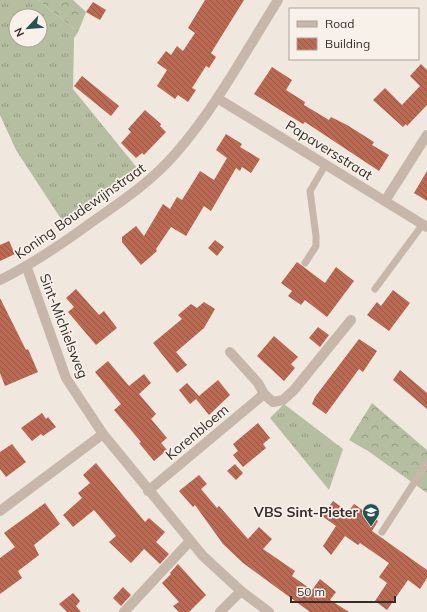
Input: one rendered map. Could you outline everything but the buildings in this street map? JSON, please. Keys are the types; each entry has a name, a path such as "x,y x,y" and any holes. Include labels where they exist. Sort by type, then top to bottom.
{"street":[{"name":"Koning Boudewijnstraat","path":"0,280 27,268 128,197 157,173 176,153 217,98 278,0"},
{"name":"Papaversstraat","path":"217,98 425,226"},
{"path":"385,201 427,135"},
{"name":"Sint-Michielsweg","path":"27,268 66,378 103,434 148,491 203,556 241,591 269,612"},
{"path":"230,352 258,383 264,394 273,402 283,400 288,397 351,320"},
{"name":"Korenbloem","path":"148,491 264,394"},
{"path":"0,511 103,434"},
{"path":"124,612 190,541"},
{"path":"220,612 241,591"}],"lane":[{"path":"305,263 316,246 310,191 326,164"},
{"path":"375,290 425,226"},
{"path":"382,532 427,463"}],"green space":[{"path":"0,0 38,0 48,8 78,32 74,38 73,89 138,169 63,222 16,150 0,115"},
{"path":"38,0 73,0 86,12 78,32"},
{"path":"372,403 427,450 427,493 368,451 349,440"},
{"path":"284,404 343,449 329,490 270,418"}],"place":[{"name":"VBS Sint-Pieter","path":"371,527"}]}
